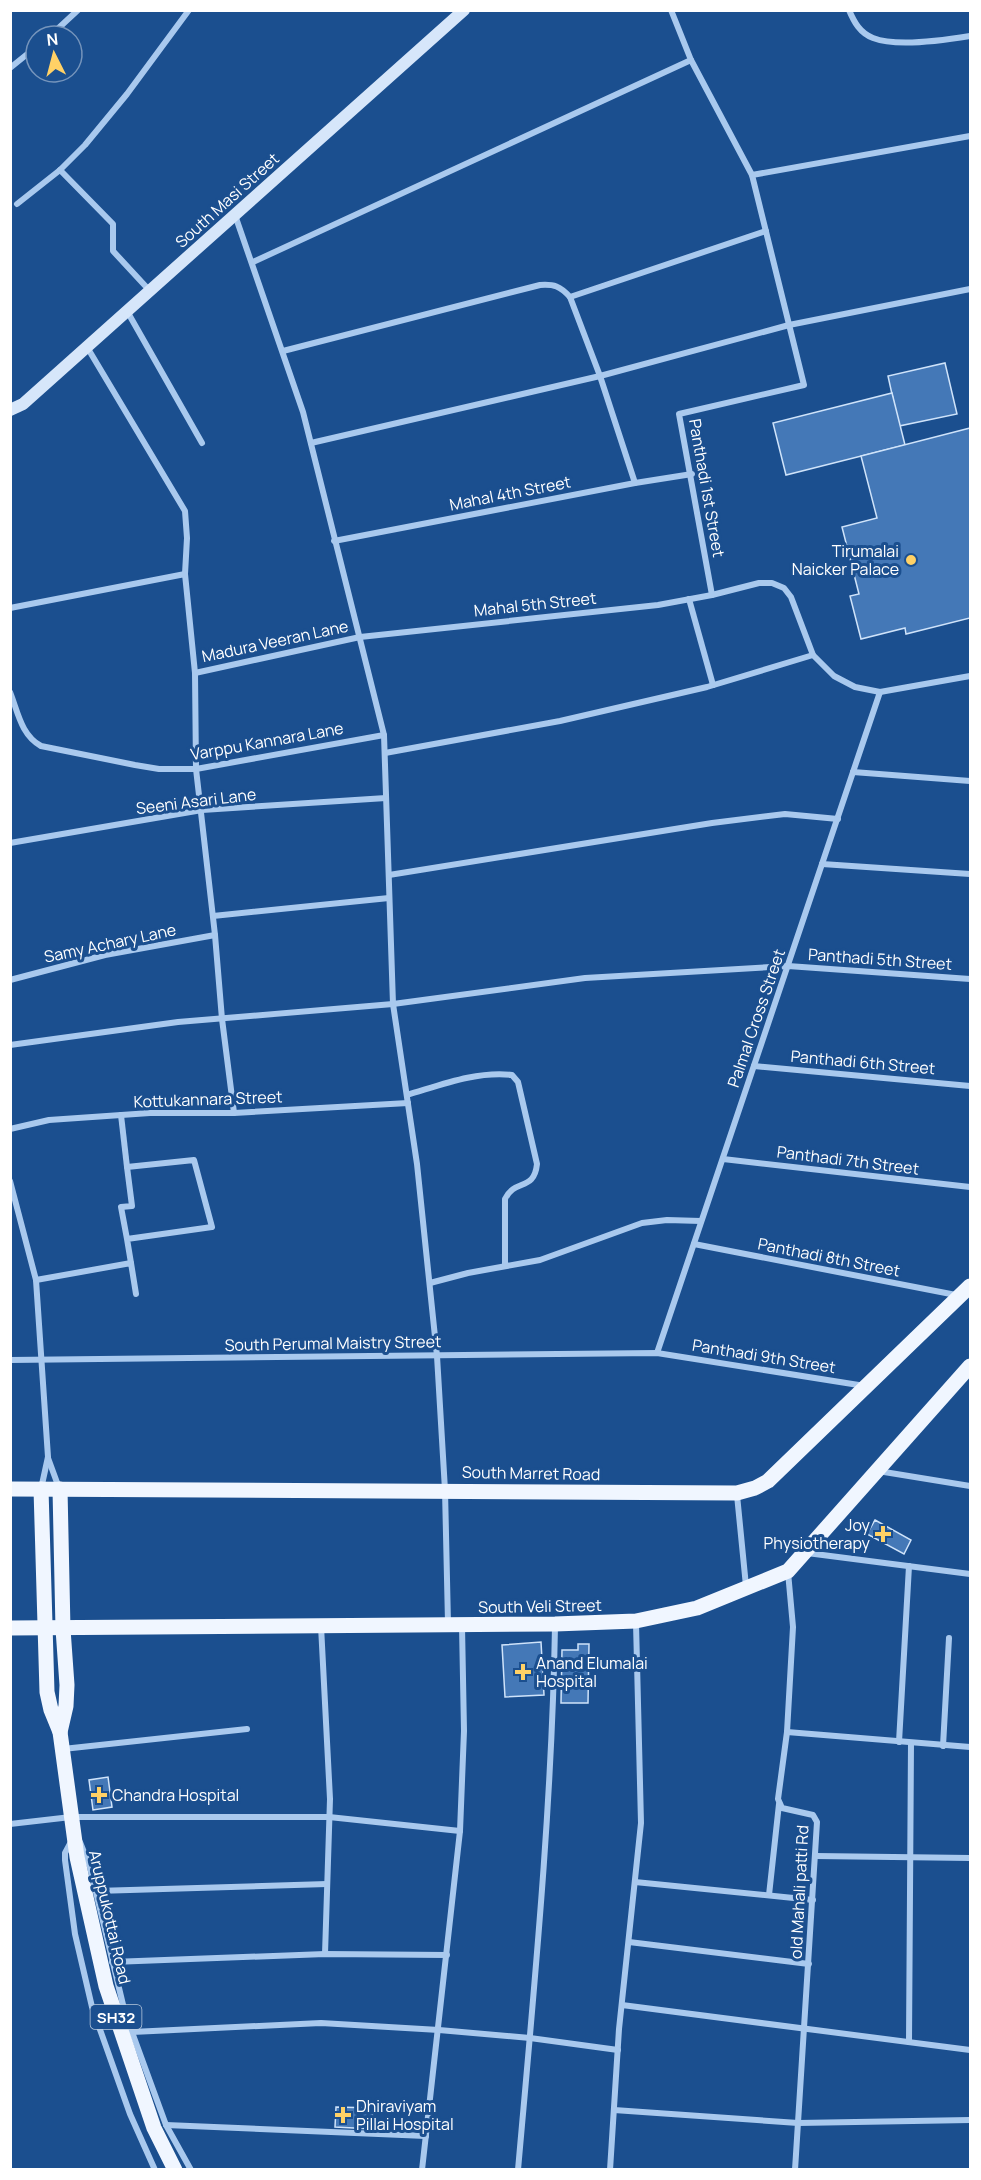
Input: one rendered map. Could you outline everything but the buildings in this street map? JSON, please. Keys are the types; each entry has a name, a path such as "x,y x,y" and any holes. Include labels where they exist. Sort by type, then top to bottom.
{"main road":[{"name":"South Masi Street","path":"10,410 23,404 464,10"},
{"name":"South Marret Road","path":"10,1489 737,1493 755,1488 768,1481 965,1291"},
{"name":"South Veli Street","path":"10,1628 555,1624 636,1621 697,1608 788,1571 969,1371"},
{"name":"Aruppukottai Road","path":"41,1489 47,1692 60,1732 77,1857 106,1986 154,2128 175,2169"},
{"name":"Aruppukottai Road","path":"60,1489 63,1629 67,1685 66,1706 60,1732"}],"street":[{"path":"63,24 78,10"},
{"path":"17,204 60,170 85,145 127,94 189,10"},
{"name":"Panthadi 1st Street","path":"671,10 691,60 752,175 804,385 679,414 692,474 712,595"},
{"path":"849,10 855,25 872,38 891,42 970,36"},
{"path":"10,68 24,57"},
{"path":"253,262 691,60"},
{"path":"752,175 970,136"},
{"path":"60,170 113,224 113,251 151,291"},
{"path":"235,214 303,412 384,735 393,1004 417,1164 430,1283 464,1731 460,1831 422,2169"},
{"path":"570,297 766,231"},
{"path":"283,351 540,285 553,284 561,287 570,297 600,376 635,483"},
{"path":"311,443 600,376 789,325 970,290"},
{"path":"127,311 202,442"},
{"path":"87,346 185,511 188,538 185,574 195,673 196,769 234,1113"},
{"name":"Mahal 4th Street","path":"334,541 692,474"},
{"path":"10,608 185,574"},
{"path":"712,595 759,583 772,583 784,588 791,597 813,655 834,676 855,687 880,692 970,676"},
{"name":"Mahal 5th Street","path":"360,637 658,605 712,595"},
{"path":"689,599 713,686"},
{"name":"Madura Veeran Lane","path":"195,673 360,637"},
{"path":"385,753 560,721 713,686 813,655"},
{"name":"Varppu Kannara Lane","path":"10,692 22,726 31,740 41,746 147,767 196,769 384,735"},
{"name":"Palmal Cross Street","path":"657,1353 880,692"},
{"path":"853,772 970,781"},
{"name":"Seeni Asari Lane","path":"10,843 202,810 386,798"},
{"path":"389,874 785,814 838,819"},
{"path":"822,864 970,874"},
{"path":"213,916 389,898"},
{"name":"Samy Achary Lane","path":"10,980 105,955 215,934"},
{"name":"Panthadi 5th Street","path":"10,1045 178,1022 393,1004 585,978 788,966 970,979"},
{"name":"Panthadi 6th Street","path":"754,1066 970,1086"},
{"path":"407,1095 491,1073 512,1075 518,1082 537,1164 536,1174 532,1180 509,1191 505,1199 505,1266"},
{"name":"Kottukannara Street","path":"10,1129 49,1119 408,1104"},
{"path":"121,1115 132,1206 121,1207 136,1294"},
{"name":"Panthadi 7th Street","path":"723,1159 970,1187"},
{"path":"127,1167 194,1161 212,1227 127,1239"},
{"path":"10,1182 36,1280 48,1457 60,1489"},
{"path":"430,1283 540,1260 642,1223 667,1220 701,1221"},
{"name":"Panthadi 8th Street","path":"694,1244 965,1291"},
{"path":"36,1280 131,1263"},
{"name":"South Perumal Maistry Street","path":"10,1360 657,1353"},
{"name":"Panthadi 9th Street","path":"657,1353 866,1386"},
{"path":"41,1489 48,1457"},
{"path":"878,1471 970,1486"},
{"path":"737,1493 746,1590"},
{"path":"805,1553 970,1574"},
{"path":"899,1742 909,1566"},
{"path":"769,1895 779,1804 778,1793 788,1732 793,1626 788,1571"},
{"path":"610,2169 618,2050 641,1823 636,1621"},
{"path":"518,2169 554,1723 555,1624"},
{"path":"321,1626 329,1817 325,1954"},
{"path":"943,1746 949,1638"},
{"path":"63,1749 247,1729"},
{"path":"788,1732 970,1747"},
{"path":"909,2042 911,1743"},
{"name":"old Mahali patti Rd","path":"779,1804 782,1808 816,1817 816,1856 795,2169"},
{"path":"10,1824 71,1817 329,1817 460,1831"},
{"path":"155,2169 130,2114 92,2007 75,1934 65,1860 68,1845 74,1838 81,1843 86,1852 112,1962 132,2032 166,2125 191,2169"},
{"path":"816,1856 970,1858"},
{"path":"635,1882 813,1900"},
{"path":"96,1891 327,1884"},
{"path":"629,1942 809,1964"},
{"path":"112,1962 325,1954 447,1955"},
{"path":"622,2006 970,2050"},
{"path":"132,2032 321,2023 530,2038 618,2050"},
{"path":"614,2110 798,2123 970,2120"},
{"path":"166,2125 426,2136"}],"place":[{"name":"Tirumalai Naicker Palace","path":"911,560"},
{"name":"Joy Physiotherapy","path":"883,1534"},
{"name":"Anand Elumalai Hospital","path":"523,1672"},
{"name":"Chandra Hospital","path":"99,1795"},
{"name":"Dhiraviyam Pillai Hospital","path":"343,2115"}]}
